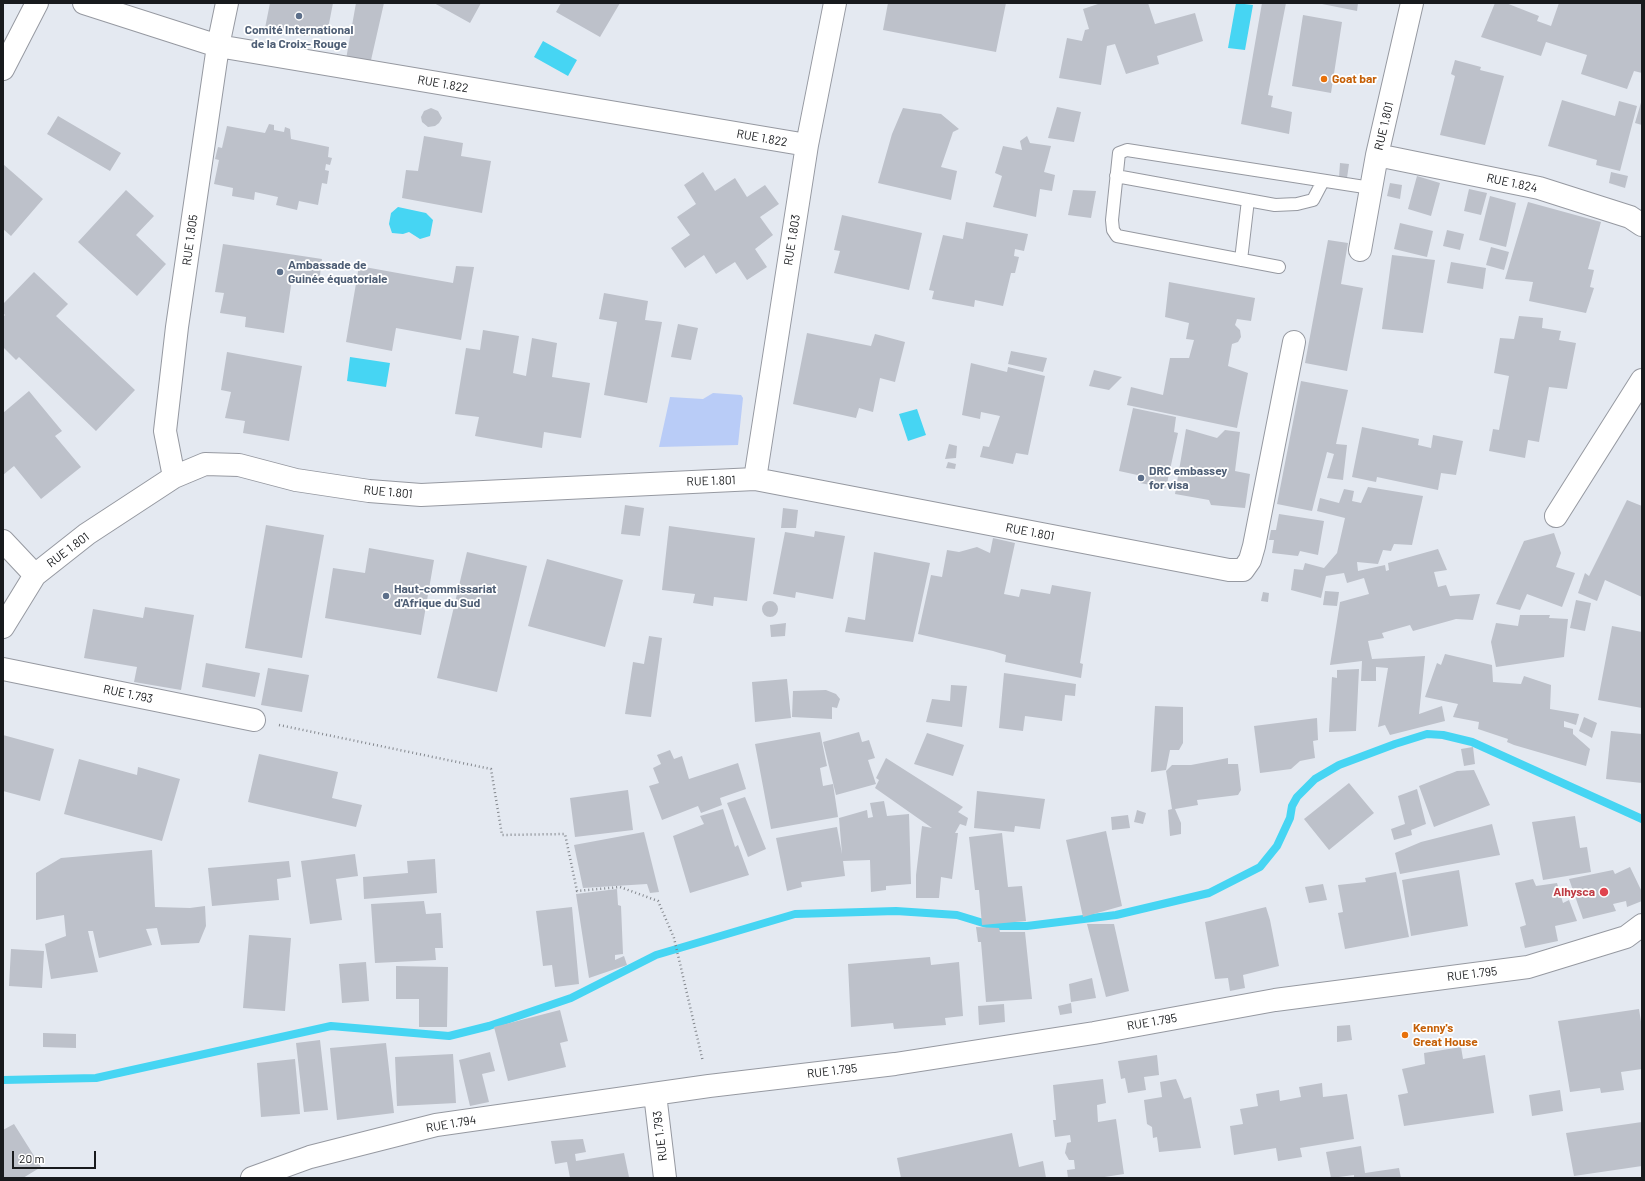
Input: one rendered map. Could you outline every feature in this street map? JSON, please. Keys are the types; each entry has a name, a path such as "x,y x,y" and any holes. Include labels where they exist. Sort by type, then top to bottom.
{"street":[{"path":"3,69 37,3"},
{"name":"RUE 1.822","path":"84,3 218,46 806,145"},
{"name":"RUE 1.805","path":"174,477 166,431 177,327 218,46 226,3"},
{"name":"RUE 1.803","path":"755,479 806,145 835,3"},
{"name":"RUE 1.801","path":"1360,250 1377,155 1412,3"},
{"name":"RUE 1.824","path":"1377,155 1539,188 1630,217 1642,225"},
{"name":"RUE 1.801","path":"3,627 35,575 87,534 174,477 205,464 239,465 296,480 369,491 421,495 755,479 1229,570 1243,570 1250,560 1254,546 1294,342"},
{"path":"1556,516 1642,380"},
{"path":"3,541 35,575"},
{"name":"RUE 1.793","path":"3,669 254,720"},
{"name":"RUE 1.795","path":"655,1094 709,1086 895,1064 1094,1033 1275,1000 1528,967 1626,937 1642,925"},
{"name":"RUE 1.793","path":"655,1094 665,1178"},
{"name":"RUE 1.794","path":"252,1178 310,1157 436,1125 655,1094"}],"lane":[{"path":"1279,267 1117,236 1113,230 1112,220 1116,176 1120,153 1127,150 1371,188"},
{"path":"1116,176 1275,205 1297,204 1313,200 1323,181"},
{"path":"1241,260 1248,200"}],"path":[{"path":"254,720 491,769 502,835 565,834 577,891 620,887 658,901 674,938 709,1086"}],"shaded area":[{"path":"1236,3 1253,5 1245,50 1228,48"},
{"path":"543,41 577,60 568,76 534,57"},
{"path":"398,207 426,213 433,220 430,236 420,239 409,232 403,234 392,233 389,224 391,213"},
{"path":"350,357 390,363 386,387 347,381"},
{"path":"713,393 741,395 743,398 738,445 659,447 670,397 703,399"},
{"path":"917,409 926,435 908,441 899,414"}],"building":[{"name":"Comité International de la Croix- Rouge","path":"270,3 333,3 327,34 305,36 265,28"},
{"path":"356,3 384,3 369,69 345,65"},
{"path":"434,3 481,3 470,23"},
{"path":"561,3 620,3 600,37 556,12"},
{"path":"888,3 1006,3 996,52 883,30"},
{"path":"1101,3 1148,3 1155,24 1195,13 1203,41 1157,56 1159,64 1126,74 1115,44 1107,46 1101,85 1059,78 1067,38 1082,41 1085,30 1089,29 1083,9"},
{"path":"1262,3 1286,3 1268,95 1273,96 1271,107 1292,112 1289,134 1241,124"},
{"path":"1317,3 1358,3 1357,11"},
{"path":"1495,3 1506,3 1539,16 1537,21 1551,26 1559,3 1642,3 1642,73 1634,71 1627,89 1581,74 1587,55 1546,42 1541,56 1481,37"},
{"path":"1303,15 1342,22 1331,93 1292,86"},
{"path":"1455,60 1481,67 1480,70 1504,76 1485,145 1440,135 1455,76 1451,74"},
{"path":"1642,99 1642,125 1635,123"},
{"path":"1562,100 1615,116 1619,101 1637,106 1620,171 1596,165 1597,160 1548,146"},
{"path":"1057,107 1081,112 1074,142 1048,138"},
{"path":"431,108 438,111 442,118 435,126 428,127 422,122 421,117 424,111"},
{"path":"903,108 941,114 959,129 953,132 941,167 957,171 951,200 878,183 892,134"},
{"path":"58,116 121,153 110,171 47,134"},
{"path":"269,124 274,125 274,130 284,132 285,127 290,129 291,139 329,147 328,157 332,158 330,165 326,164 325,170 329,171 327,184 322,183 318,205 299,201 297,210 276,205 278,197 255,192 254,200 232,196 233,188 214,184 219,160 215,159 218,147 222,148 227,126 265,133"},
{"path":"424,136 463,143 461,156 491,161 482,213 402,198 406,170 418,171"},
{"path":"1027,136 1030,143 1051,146 1044,172 1055,175 1052,191 1040,189 1036,217 993,207 1002,176 995,173 1003,146 1022,150 1020,141"},
{"path":"1340,163 1349,164 1347,178 1339,177"},
{"path":"3,164 43,199 11,236 3,229"},
{"path":"703,172 715,191 735,178 747,197 765,185 779,204 760,217 773,235 755,249 767,267 747,280 735,262 716,274 704,255 685,268 671,248 690,235 677,217 696,204 684,185"},
{"path":"1611,172 1628,176 1625,188 1609,183"},
{"path":"1417,176 1440,183 1431,216 1408,209"},
{"path":"1390,183 1402,185 1400,199 1387,196"},
{"path":"1469,189 1487,193 1481,215 1464,211"},
{"path":"126,190 154,216 136,235 166,264 137,296 78,242"},
{"path":"1073,190 1096,191 1091,218 1068,215"},
{"path":"1490,196 1516,203 1506,247 1479,240"},
{"path":"1528,202 1601,222 1588,269 1594,270 1590,287 1594,288 1586,313 1529,301 1533,282 1505,279"},
{"path":"842,215 922,233 909,290 834,273 840,251 834,250"},
{"path":"966,222 1028,234 1024,251 1015,249 1014,256 1019,257 1015,273 1011,273 1003,306 975,300 974,307 932,299 934,291 929,290 943,235 963,239"},
{"path":"1400,223 1433,231 1427,257 1394,249"},
{"path":"1447,230 1464,234 1460,250 1443,246"},
{"path":"1328,240 1348,243 1341,284 1363,288 1347,371 1305,363"},
{"path":"223,244 322,259 319,283 292,279 284,333 245,327 246,317 220,313 224,293 215,292"},
{"path":"1491,247 1509,252 1504,270 1486,265"},
{"path":"1392,255 1435,260 1423,333 1382,329"},
{"path":"1451,262 1486,268 1483,289 1447,283"},
{"path":"359,266 453,283 456,266 474,267 461,340 396,328 392,351 346,342"},
{"path":"34,272 68,304 56,316 135,390 96,431 19,357 16,360 3,347 3,317 5,315 3,313 3,304"},
{"path":"1169,282 1255,298 1251,321 1237,319 1235,325 1240,330 1241,337 1238,342 1232,344 1228,366 1248,373 1237,428 1127,405 1131,387 1163,395 1170,358 1189,358 1194,340 1186,339 1189,323 1165,317"},
{"path":"604,293 648,301 645,320 662,322 647,403 604,395 617,322 599,319"},
{"path":"1519,316 1543,318 1542,328 1561,331 1559,340 1576,343 1567,389 1549,387 1539,442 1528,440 1525,458 1489,451 1493,429 1499,430 1509,376 1494,373 1500,338 1514,339"},
{"path":"678,324 698,328 691,360 671,357"},
{"path":"483,330 519,336 513,373 526,376 532,338 557,343 552,377 590,383 581,438 544,432 542,448 475,436 479,417 455,414 466,348 480,350"},
{"path":"807,333 871,346 875,334 905,342 895,382 880,378 873,412 859,408 856,418 793,404"},
{"path":"1011,351 1047,358 1043,372 1008,364"},
{"path":"227,352 302,366 289,441 243,433 245,421 225,418 231,392 221,390"},
{"path":"971,363 1007,372 1008,367 1045,376 1028,455 1016,453 1013,464 980,457 983,446 989,447 1000,416 981,412 980,419 962,415"},
{"path":"1094,370 1122,377 1109,390 1089,386"},
{"path":"1301,381 1348,390 1336,444 1347,445 1343,480 1327,478 1334,454 1327,452 1312,511 1277,504"},
{"path":"29,391 62,431 55,436 81,467 41,499 14,466 3,475 3,413"},
{"path":"1133,408 1176,417 1174,432 1178,433 1166,488 1140,483 1142,476 1119,471"},
{"path":"1362,427 1419,439 1418,445 1431,448 1433,435 1463,441 1456,475 1441,473 1438,490 1377,477 1376,482 1352,477"},
{"path":"1186,429 1217,438 1225,430 1240,432 1235,471 1250,474 1245,508 1211,505 1209,500 1175,494"},
{"path":"949,444 957,446 956,458 945,459"},
{"path":"948,462 956,464 955,469 946,468"},
{"path":"1368,487 1423,496 1412,545 1394,544 1391,551 1383,550 1378,564 1357,562 1358,571 1385,565 1386,571 1389,570 1388,563 1438,549 1447,570 1434,572 1438,587 1446,585 1450,596 1480,594 1473,620 1456,619 1413,631 1410,625 1382,633 1384,638 1368,641 1372,659 1425,656 1419,714 1442,706 1445,721 1390,735 1385,725 1378,727 1388,668 1376,667 1376,681 1361,681 1362,661 1330,665 1340,602 1369,594 1364,578 1347,583 1344,573 1326,576 1321,598 1291,590 1294,569 1303,570 1305,563 1324,568 1337,553 1345,518 1317,511 1320,498 1339,503 1344,489 1354,491 1352,501 1361,503"},
{"path":"1627,500 1642,506 1642,597 1605,580 1597,601 1578,593 1585,573 1589,576"},
{"path":"625,505 644,508 640,536 621,534"},
{"path":"783,508 798,510 796,528 781,528"},
{"path":"1279,514 1324,521 1318,555 1300,551 1298,556 1272,553 1274,540 1269,540 1271,530 1276,530"},
{"path":"266,525 324,535 302,658 245,648"},
{"path":"669,526 755,538 747,601 714,597 713,606 693,603 695,594 662,590"},
{"path":"815,531 845,536 833,599 796,592 795,598 773,594 785,532 814,537"},
{"path":"1554,533 1561,553 1556,567 1575,573 1562,607 1527,594 1520,610 1496,604 1524,541"},
{"path":"993,538 1015,543 1004,594 1019,597 1021,589 1050,594 1052,585 1091,592 1080,663 1083,664 1081,678 1005,662 1006,655 918,634 931,575 942,577 947,550 959,552 977,547 990,553"},
{"path":"369,548 434,560 421,635 325,618 333,568 365,573"},
{"path":"467,552 527,566 497,692 437,678"},
{"path":"874,552 930,563 913,642 845,632 848,617 865,620"},
{"path":"547,559 623,580 605,647 528,626"},
{"path":"1325,591 1339,592 1337,606 1323,605"},
{"path":"1263,592 1269,593 1268,602 1261,601"},
{"path":"1576,600 1591,603 1585,631 1570,628"},
{"path":"770,601 776,603 778,609 776,615 770,617 764,615 762,609 764,603"},
{"path":"145,607 194,615 181,690 134,682 137,667 84,658 93,609 143,618"},
{"path":"1520,615 1550,615 1549,618 1568,619 1564,657 1496,667 1491,642 1496,623 1518,626"},
{"path":"786,623 785,636 771,637 770,625"},
{"path":"1612,626 1642,632 1642,708 1598,700"},
{"path":"649,636 662,638 651,717 625,714 633,662 644,664"},
{"path":"1445,654 1492,665 1493,682 1521,684 1524,676 1551,685 1550,709 1579,714 1576,725 1564,721 1564,727 1573,729 1573,734 1590,749 1586,766 1507,742 1508,739 1478,729 1479,722 1453,717 1458,704 1425,697 1437,663 1441,665"},
{"path":"206,663 260,673 255,697 202,687"},
{"path":"268,668 309,675 302,712 261,705"},
{"path":"1359,669 1356,731 1329,732 1332,677 1337,678 1337,670"},
{"path":"1004,673 1076,684 1075,696 1065,695 1062,721 1025,716 1023,731 999,728"},
{"path":"787,679 791,718 755,722 752,682"},
{"path":"951,685 967,686 962,727 926,722 932,699 950,701"},
{"path":"826,690 836,694 840,699 837,708 832,707 832,719 792,717 793,691"},
{"path":"1155,706 1183,707 1183,743 1179,750 1170,750 1166,770 1151,772"},
{"path":"1584,717 1597,723 1592,738 1579,731"},
{"path":"1317,718 1318,740 1313,741 1315,758 1300,761 1291,769 1260,773 1254,726"},
{"path":"1611,731 1642,734 1642,783 1606,779"},
{"path":"820,732 827,766 820,768 823,786 833,784 838,817 771,829 755,744"},
{"path":"859,732 862,742 869,740 875,758 868,760 876,784 836,795 823,742"},
{"path":"927,733 964,745 953,776 914,764"},
{"path":"3,735 54,749 40,801 3,791"},
{"path":"1473,747 1475,764 1464,766 1461,749"},
{"path":"670,750 674,759 682,756 689,779 738,763 746,789 720,798 722,805 701,813 698,806 662,820 649,786 659,783 653,768 661,764 657,755"},
{"path":"259,754 338,772 332,798 362,805 356,827 248,802"},
{"path":"886,758 963,807 958,812 968,818 966,826 960,824 955,833 958,833 952,879 941,877 939,898 916,898 916,875 922,826 932,828 875,788 879,780 876,778"},
{"path":"1228,758 1228,764 1238,764 1241,790 1238,795 1197,800 1198,805 1175,809 1181,823 1181,834 1170,836 1168,810 1172,809 1166,771 1172,765 1191,765"},
{"path":"79,759 137,775 138,767 180,779 162,841 64,814"},
{"path":"1474,770 1490,805 1434,827 1419,786 1457,771"},
{"path":"1349,783 1374,813 1329,850 1304,819"},
{"path":"1417,789 1426,824 1411,830 1412,835 1394,840 1391,829 1405,824 1398,796"},
{"path":"628,790 633,830 575,837 570,798"},
{"path":"977,791 1045,799 1040,829 1015,826 1014,832 974,828"},
{"path":"745,797 766,849 748,857 727,803"},
{"path":"884,801 887,816 909,814 911,884 886,886 886,890 871,892 870,860 843,861 845,876 801,882 802,887 787,891 776,838 837,827 842,854 839,818 867,810 868,818 873,817 870,803"},
{"path":"723,809 735,847 738,845 749,875 690,893 673,836 704,824 700,816"},
{"path":"1137,810 1146,813 1143,824 1134,822"},
{"path":"1128,815 1130,828 1112,830 1111,817"},
{"path":"1575,816 1580,848 1587,847 1591,872 1543,880 1532,822"},
{"path":"1492,824 1500,855 1400,874 1395,853 1421,842"},
{"path":"1106,831 1122,906 1083,917 1066,840"},
{"path":"644,832 659,892 650,893 647,884 583,888 574,845"},
{"path":"1002,833 1008,887 1022,886 1026,921 982,925 979,890 975,890 969,837"},
{"path":"152,850 155,907 190,908 205,906 206,926 199,943 161,945 157,928 146,929 152,945 99,958 93,931 88,931 98,972 51,979 45,944 66,936 64,915 36,920 36,873 61,858"},
{"path":"355,854 358,876 336,879 342,920 310,924 301,861"},
{"path":"435,859 437,893 364,899 363,877 408,873 407,861"},
{"path":"289,861 291,877 277,879 279,900 212,906 208,868"},
{"path":"1630,867 1642,892 1642,901 1627,907 1626,901 1613,904 1616,911 1583,919 1569,879 1613,870 1615,874"},
{"path":"1459,870 1468,926 1411,936 1402,880"},
{"path":"1396,872 1409,937 1345,949 1338,913 1343,912 1338,885 1366,882 1365,878"},
{"path":"1533,879 1536,886 1557,883 1563,903 1569,900 1577,921 1555,926 1558,941 1525,948 1520,927 1526,925 1515,883"},
{"path":"1323,884 1327,900 1309,903 1305,887"},
{"path":"617,889 618,905 621,906 623,954 615,955 615,960 624,956 627,965 589,978 576,894"},
{"path":"424,901 426,914 441,913 443,948 435,948 436,960 375,963 371,904"},
{"path":"572,907 579,984 555,987 552,965 543,966 536,911"},
{"path":"1266,907 1279,966 1243,975 1245,988 1230,991 1228,978 1215,979 1205,922"},
{"path":"1087,924 1114,924 1129,991 1106,997"},
{"path":"976,927 999,928 1000,932 1025,932 1032,999 986,1002 981,942 978,942"},
{"path":"249,935 291,938 285,1011 243,1008"},
{"path":"11,949 44,951 42,988 9,986"},
{"path":"930,957 931,965 959,962 963,1016 945,1018 946,1025 894,1029 893,1023 851,1027 848,964"},
{"path":"366,962 369,1001 342,1003 339,964"},
{"path":"396,966 448,967 447,1027 419,1027 419,999 396,999"},
{"path":"1092,978 1096,998 1071,1002 1069,984"},
{"path":"1071,1003 1072,1013 1060,1015 1058,1006"},
{"path":"1004,1004 1005,1022 979,1025 978,1006"},
{"path":"1639,1009 1642,1028 1642,1069 1621,1072 1624,1090 1601,1093 1600,1088 1570,1092 1558,1021"},
{"path":"560,1010 568,1041 560,1043 566,1067 508,1081 494,1027"},
{"path":"1350,1025 1352,1040 1337,1042 1337,1026"},
{"path":"43,1033 76,1034 76,1048 43,1047"},
{"path":"320,1040 328,1110 304,1112 296,1043"},
{"path":"386,1043 394,1113 337,1120 330,1048"},
{"path":"1461,1047 1463,1059 1485,1055 1494,1113 1404,1126 1398,1095 1408,1093 1402,1069 1425,1064 1424,1053"},
{"path":"490,1052 495,1071 482,1074 489,1102 470,1106 459,1060"},
{"path":"453,1054 456,1103 397,1106 395,1057"},
{"path":"1157,1055 1159,1075 1144,1077 1146,1090 1128,1093 1125,1078 1121,1079 1118,1061"},
{"path":"295,1059 300,1114 261,1117 257,1063"},
{"path":"1103,1079 1106,1103 1097,1105 1098,1122 1116,1119 1124,1174 1098,1178 1068,1178 1067,1170 1075,1169 1074,1160 1069,1160 1065,1153 1067,1143 1071,1142 1070,1135 1055,1137 1053,1120 1056,1120 1053,1085"},
{"path":"1176,1079 1184,1099 1191,1097 1201,1148 1159,1152 1157,1137 1153,1138 1152,1127 1147,1124 1144,1100 1162,1097 1160,1082"},
{"path":"1322,1083 1323,1097 1347,1094 1354,1139 1300,1148 1302,1157 1278,1161 1276,1148 1234,1155 1230,1126 1243,1124 1240,1109 1258,1106 1256,1094 1279,1090 1280,1101 1301,1097 1299,1087"},
{"path":"1560,1090 1563,1111 1532,1116 1529,1095"},
{"path":"1642,1122 1642,1166 1574,1176 1566,1133"},
{"path":"14,1124 41,1167 23,1178 3,1178 3,1130"},
{"path":"1012,1133 1019,1167 1043,1161 1046,1178 901,1178 897,1158"},
{"path":"583,1139 586,1152 575,1154 576,1161 624,1153 629,1177 570,1178 567,1162 555,1164 551,1141"},
{"path":"1361,1146 1365,1173 1399,1168 1401,1178 1354,1178 1354,1175 1331,1178 1326,1152"}],"waterway":[{"path":"3,1080 96,1078 331,1026 449,1036 489,1026 571,998 656,955 795,914 896,911 957,915 993,926 1027,926 1116,915 1209,893 1260,867 1277,846 1290,818 1292,806 1297,797 1315,779 1339,765 1395,744 1427,734 1443,735 1472,742 1642,819"}],"place":[{"name":"Comité International de la Croix- Rouge","path":"299,16"},
{"name":"Goat bar","path":"1324,79"},
{"name":"Ambassade de Guinée équatoriale","path":"280,272"},
{"name":"DRC embassey for visa","path":"1141,478"},
{"name":"Haut-commissariat d'Afrique du Sud","path":"386,596"},
{"name":"Alhysca","path":"1604,892"},
{"name":"Kenny's Great House","path":"1405,1035"}]}
